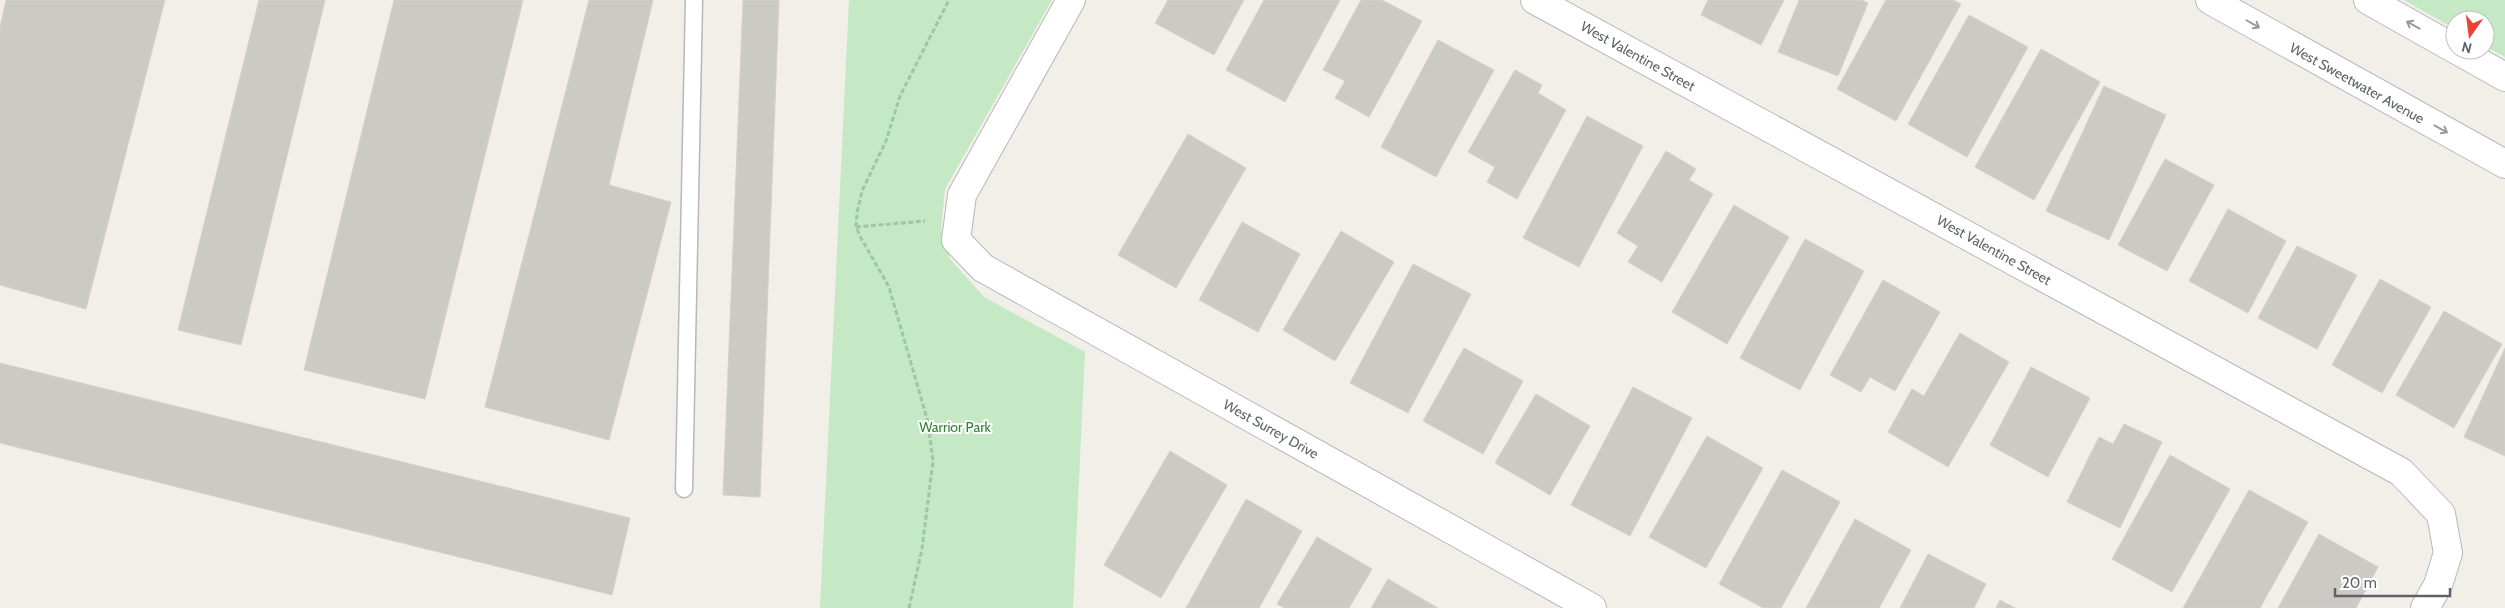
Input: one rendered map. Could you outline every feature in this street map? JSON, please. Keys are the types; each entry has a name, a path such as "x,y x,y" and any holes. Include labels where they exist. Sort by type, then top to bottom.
{"street":[{"name":"West Surrey Drive","path":"1071,0 962,195 956,240 983,268 1592,608"},
{"name":"West Valentine Street","path":"1535,0 2401,472 2442,514 2448,553 2438,585 2425,608"},
{"name":"West Sweetwater Avenue","path":"2210,0 2505,164"},
{"path":"2368,0 2445,43"},
{"path":"2475,60 2505,77"}],"lane":[{"path":"684,489 694,0"}],"path":[{"path":"909,608 922,549 933,461 928,422 889,287 856,227 862,191 886,141 900,96 949,0"},
{"path":"856,227 931,220"}],"green space":[{"name":"Warrior Park","path":"849,0 1052,0 945,189 941,229 950,259 984,297 1085,352 1073,608 820,608"},
{"path":"2404,0 2505,0 2505,57 2495,52 2495,10 2445,10 2445,23"}],"building":[{"path":"6,0 165,0 86,309 0,285 0,27"},
{"path":"259,0 325,0 241,345 178,330"},
{"path":"394,0 523,0 425,399 304,370"},
{"path":"589,0 653,0 609,185 671,202 609,440 485,407"},
{"path":"743,0 779,0 760,497 723,495"},
{"path":"1168,0 1244,0 1214,55 1155,23"},
{"path":"1264,0 1340,0 1285,102 1226,70"},
{"path":"1361,0 1382,0 1422,21 1369,117 1335,98 1345,81 1323,70"},
{"path":"1708,0 1784,0 1761,45 1701,15"},
{"path":"1799,0 1861,0 1868,3 1838,76 1778,52"},
{"path":"1886,0 1953,0 1961,4 1896,121 1837,89"},
{"path":"1969,15 2028,47 1967,157 1908,124"},
{"path":"1438,40 1494,70 1436,177 1381,147"},
{"path":"2041,49 2100,82 2034,200 1975,167"},
{"path":"1515,70 1542,85 1538,93 1566,110 1517,199 1487,182 1495,167 1468,152"},
{"path":"2104,86 2166,115 2109,240 2046,211"},
{"path":"1587,116 1643,146 1579,267 1523,238"},
{"path":"1188,134 1246,168 1176,288 1118,255"},
{"path":"1666,151 1696,169 1689,180 1713,194 1662,282 1628,262 1638,246 1617,233"},
{"path":"2165,159 2214,185 2167,271 2118,245"},
{"path":"1734,205 1789,237 1727,344 1672,312"},
{"path":"2228,209 2286,241 2248,313 2189,281"},
{"path":"1242,222 1300,254 1258,332 1199,300"},
{"path":"1341,231 1394,262 1335,361 1283,330"},
{"path":"1805,239 1864,271 1800,390 1740,358"},
{"path":"2297,246 2357,275 2317,349 2258,318"},
{"path":"1413,264 1471,294 1408,413 1350,383"},
{"path":"2380,279 2431,307 2382,393 2332,365"},
{"path":"1883,280 1940,312 1895,391 1870,377 1861,392 1830,375"},
{"path":"2444,311 2502,344 2454,428 2396,395"},
{"path":"1960,333 2009,362 1948,467 1888,432 1912,389 1924,396"},
{"path":"1464,348 1523,381 1483,454 1423,421"},
{"path":"2505,348 2505,456 2464,437"},
{"path":"0,363 630,518 612,595 0,443"},
{"path":"2031,367 2090,398 2048,477 1990,445"},
{"path":"1633,387 1692,418 1630,536 1571,505"},
{"path":"1536,394 1590,426 1550,495 1495,463"},
{"path":"2124,424 2162,442 2120,528 2067,502 2099,437 2113,444"},
{"path":"1707,436 1763,468 1706,568 1649,537"},
{"path":"1170,451 1227,485 1161,598 1104,565"},
{"path":"2170,455 2230,489 2172,592 2112,559"},
{"path":"1782,470 1840,502 1781,608 1763,608 1719,584"},
{"path":"2249,490 2308,522 2260,608 2183,608"},
{"path":"1246,499 1302,531 1259,608 1186,608"},
{"path":"1855,519 1911,550 1879,608 1806,608"},
{"path":"2319,534 2378,567 2356,608 2278,608"},
{"path":"1317,537 1372,569 1349,608 1284,608 1277,604"},
{"path":"1928,554 1986,584 1974,608 1900,608"},
{"path":"1388,579 1438,608 1371,608"},
{"path":"2000,600 2015,608 1996,608"}]}
